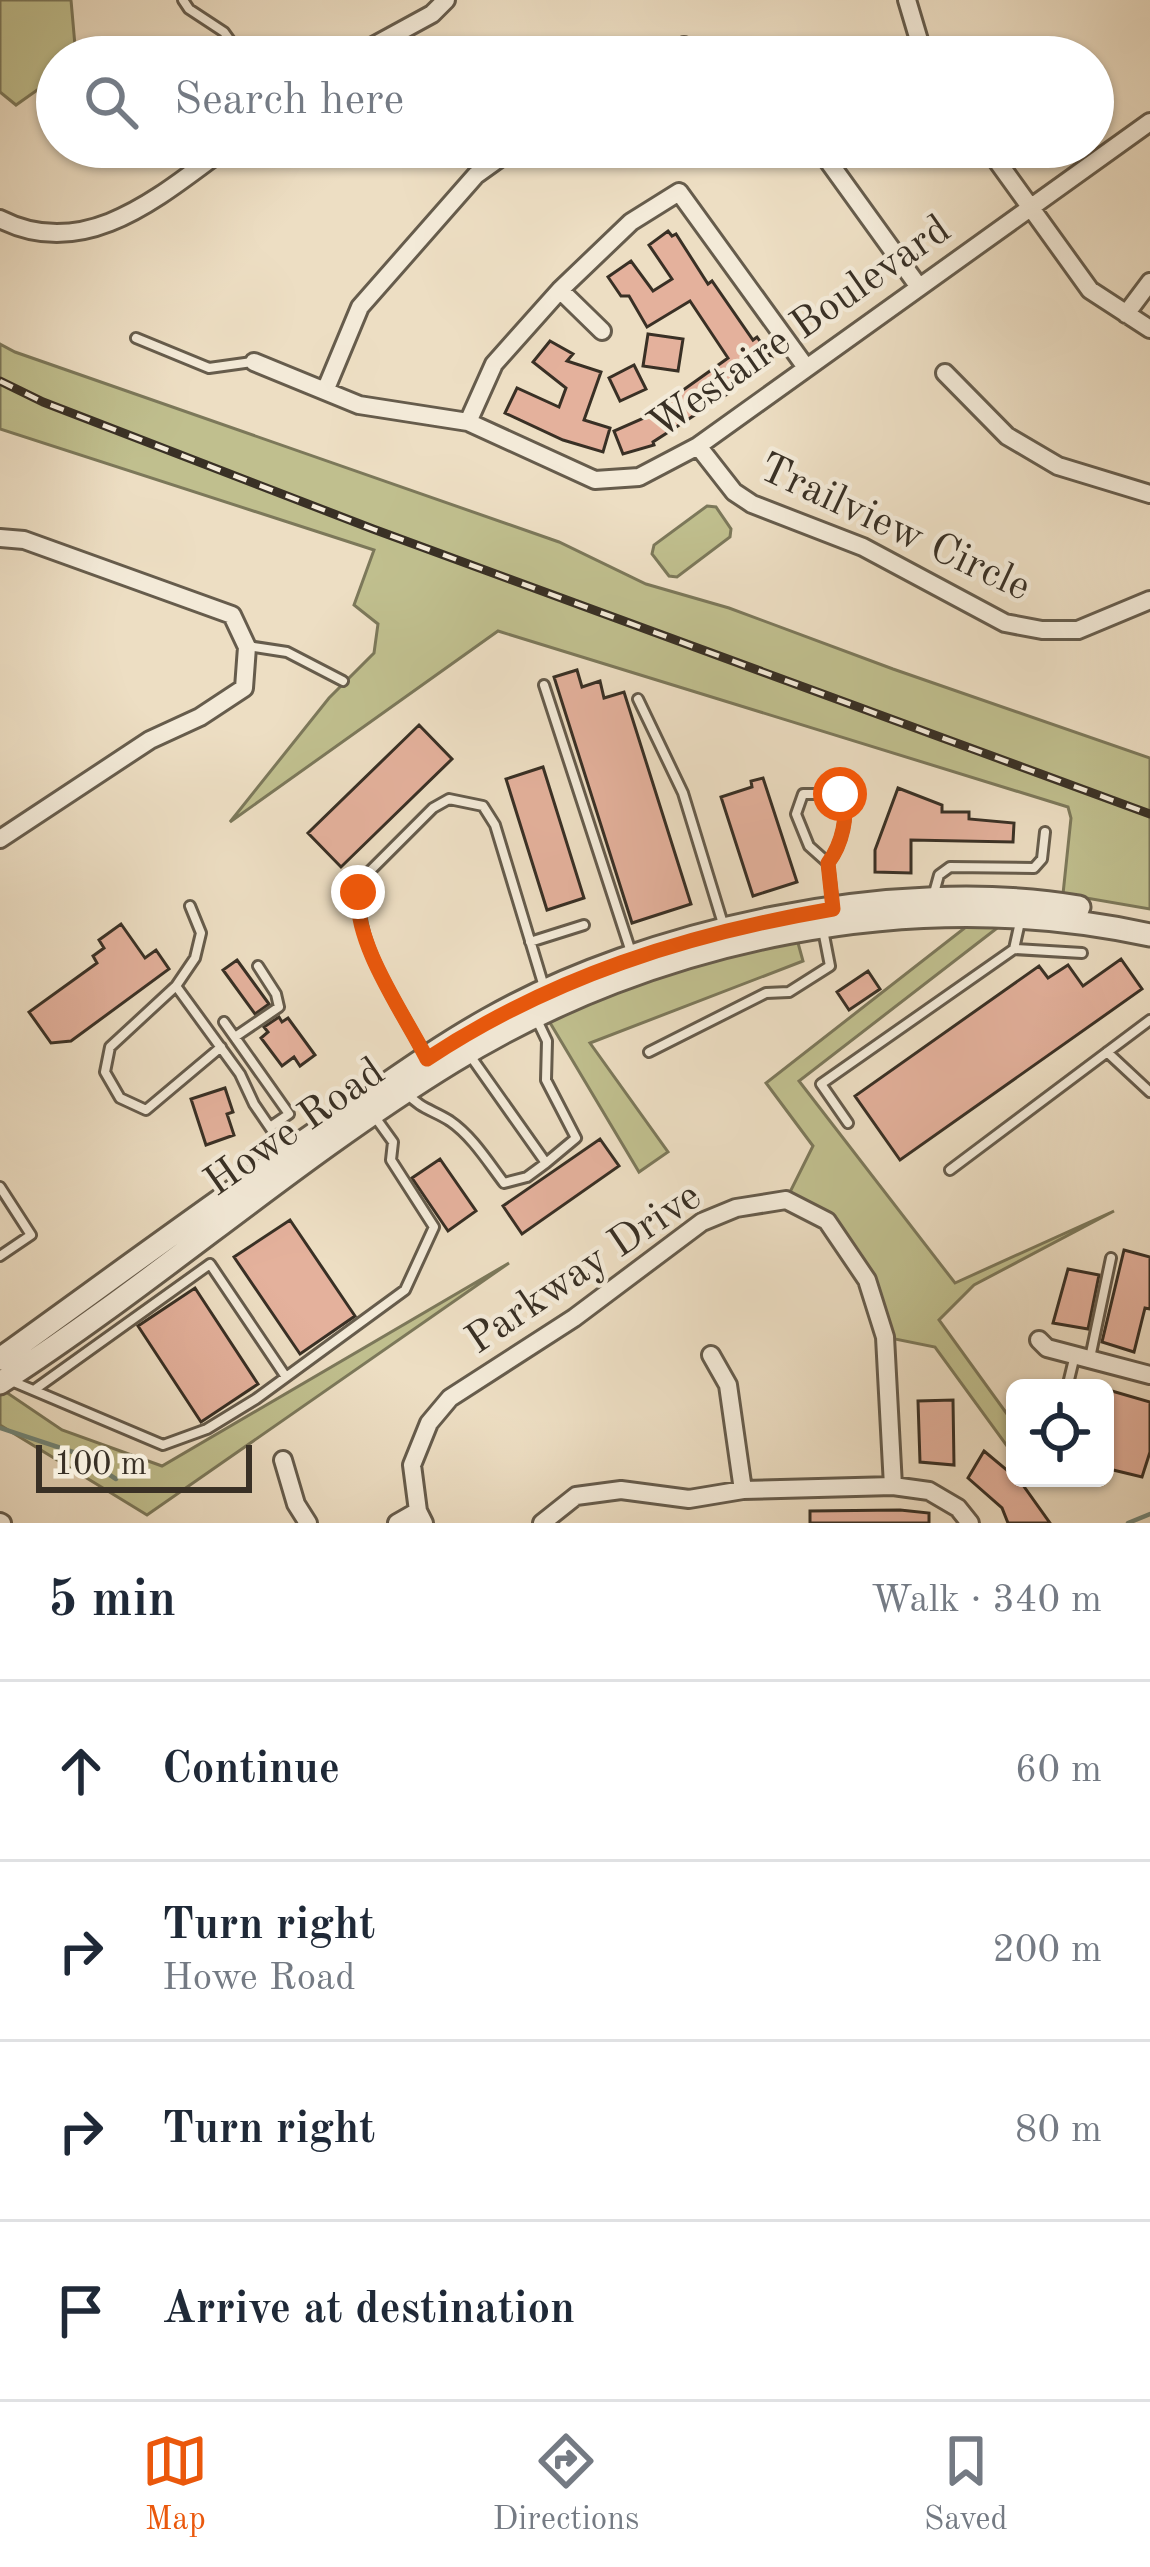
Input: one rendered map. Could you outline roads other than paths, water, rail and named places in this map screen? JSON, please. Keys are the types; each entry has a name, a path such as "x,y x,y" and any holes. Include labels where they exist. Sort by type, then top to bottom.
{"street":[{"path":"392,36 432,14 446,0"},
{"path":"907,0 918,36"},
{"name":"Westaire Boulevard","path":"1114,148 1150,122"},
{"path":"0,219 20,229 76,232 111,224 198,168"},
{"path":"325,391 359,307 486,168"},
{"path":"833,168 919,287"},
{"path":"1002,168 1090,290 1150,329"},
{"name":"Westaire Boulevard","path":"254,362 359,405 468,422 596,480 639,477 698,446 1085,168"},
{"path":"468,422 494,364 560,290 631,222 679,192 805,366"},
{"path":"1126,314 1150,282"},
{"path":"560,290 602,331"},
{"path":"945,374 1006,436 1058,466 1150,494"},
{"name":"Trailview Circle","path":"698,446 734,492 752,504 862,547 1005,623 1078,630 1150,599"},
{"path":"0,538 24,540 232,615 246,645 244,688 200,717 150,740 0,838"},
{"name":"Howe Road","path":"2,1374 406,1092 535,1016 609,983 828,919 933,900 1043,903 1150,921"},
{"name":"Howe Road","path":"2,1374 287,1152 427,1059 486,1020 632,957 725,929 828,919 1022,916 1150,934"},
{"name":"Parkway Drive","path":"421,1517 412,1466 429,1423 450,1398 574,1318 702,1222 736,1208 786,1200 827,1221 867,1280 885,1337 893,1486"},
{"path":"1039,1340 1047,1348 1150,1375"},
{"path":"711,1355 728,1385 743,1490"},
{"path":"283,1460 296,1504 308,1523"},
{"path":"542,1523 576,1496 621,1490 689,1498 743,1490 893,1486 929,1491 958,1508 970,1523"},
{"path":"397,1523 421,1517"}],"lane":[{"path":"183,0 227,36"},
{"path":"136,338 209,368 254,362"},
{"path":"246,645 286,652 343,681"},
{"path":"544,686 632,957"},
{"path":"638,699 683,793 725,929"},
{"path":"649,1052 766,993 789,992 830,965 828,863 838,850 846,804 840,794 802,794 796,814 809,846 828,863"},
{"path":"427,1059 364,939 357,909 364,877 433,808 449,799 482,806 495,825 546,991"},
{"path":"933,900 939,875 950,867 1034,868 1042,859 1045,832"},
{"path":"190,906 201,933 195,958 176,986 110,1047 105,1072 120,1098 146,1110 221,1048"},
{"path":"1014,949 1022,916"},
{"path":"530,942 584,925"},
{"path":"848,1123 821,1084 1014,949 1082,953"},
{"path":"235,1037 279,1007 258,965"},
{"path":"176,986 287,1152"},
{"path":"406,1092 419,1107 467,1136 504,1183 527,1177 577,1138 546,1080 547,1041 535,1016"},
{"path":"950,1170 1150,1020"},
{"path":"224,1022 289,1114 270,1127"},
{"path":"1107,1052 1150,1092"},
{"path":"468,1053 546,1163"},
{"path":"2,1374 163,1445 207,1429 286,1377 405,1291 434,1227 391,1160 393,1142 374,1115"},
{"path":"0,1187 31,1235 0,1256"},
{"path":"1072,1379 1083,1357 1111,1258"},
{"path":"34,1390 210,1264 286,1377"}],"waterway":[{"path":"0,1428 76,1453 116,1479"},
{"path":"1128,1523 1150,1514"}],"railway":[{"path":"0,381 43,402 373,529 1150,814"}]}
